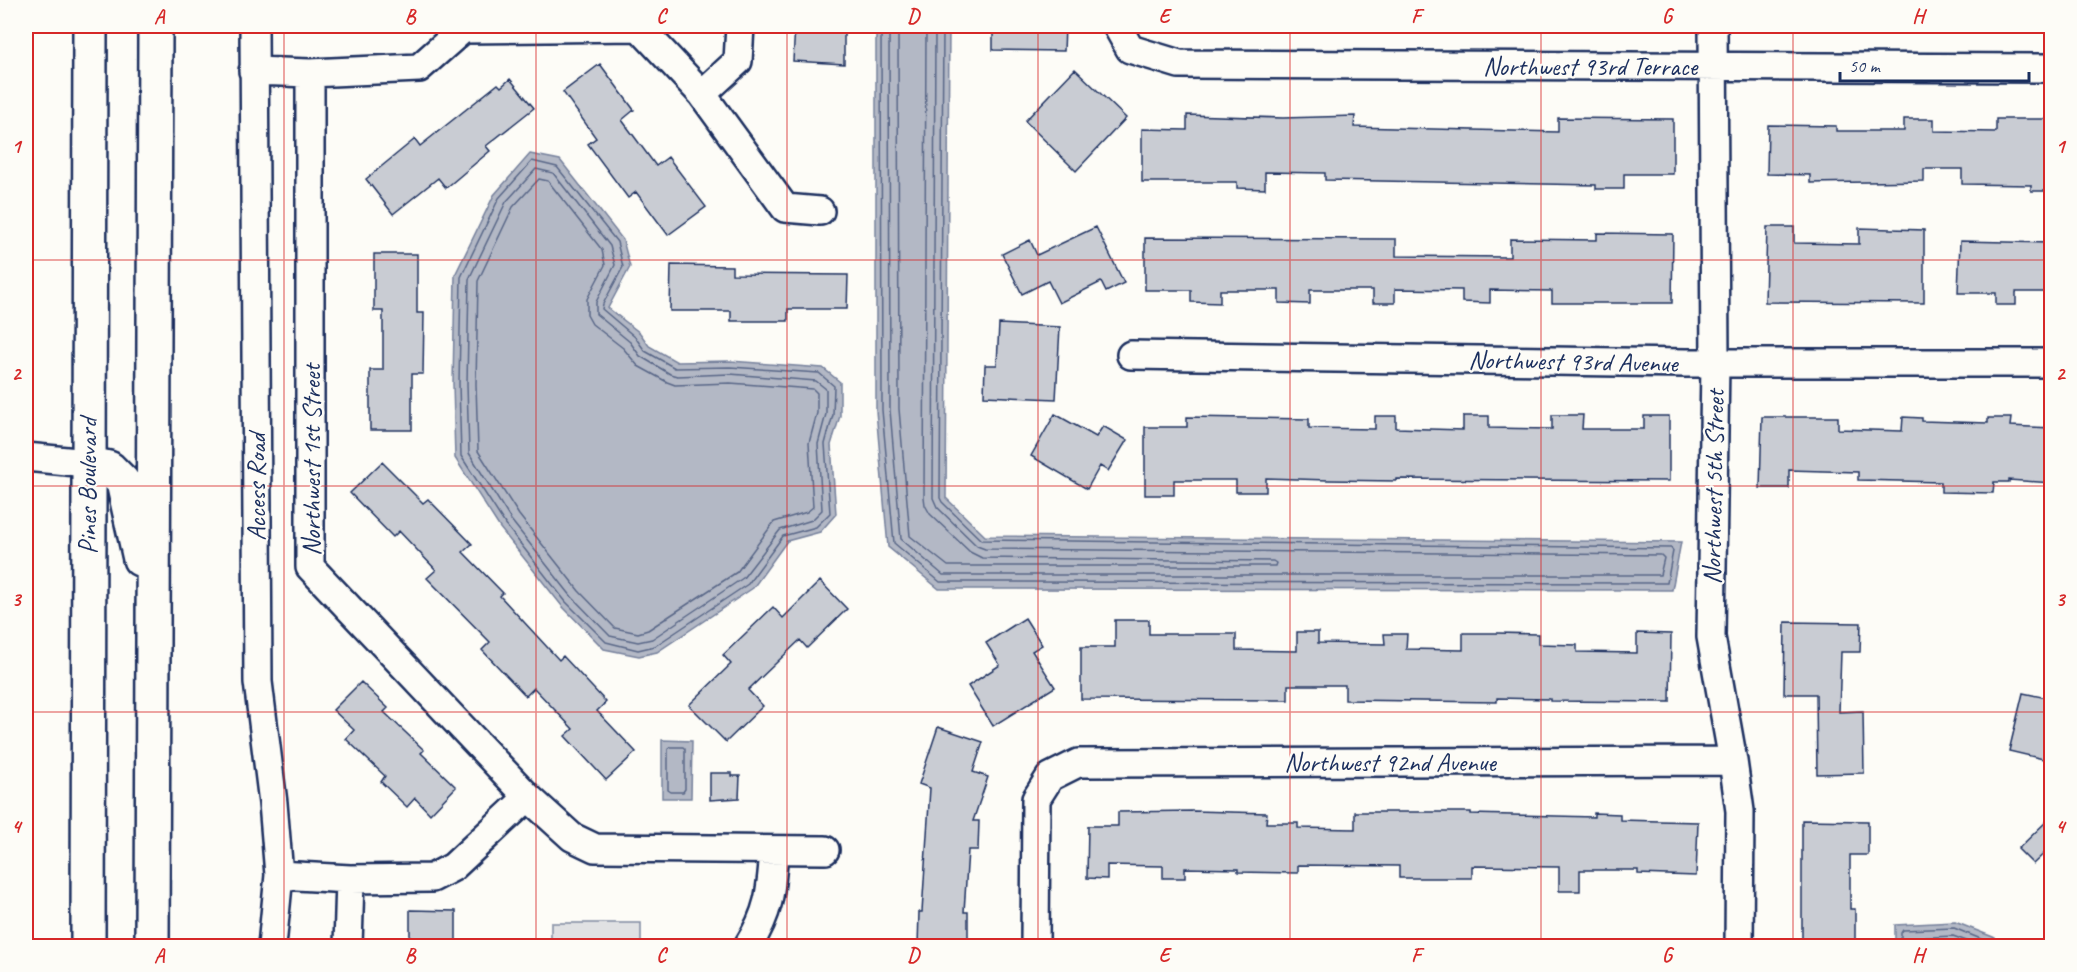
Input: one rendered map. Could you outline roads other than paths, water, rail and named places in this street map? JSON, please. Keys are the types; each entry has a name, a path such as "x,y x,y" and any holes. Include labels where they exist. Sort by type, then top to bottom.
{"highway":[{"name":"Pines Boulevard","path":"88,946 87,463 90,26"},
{"path":"152,946 155,26"},
{"path":"87,463 109,468 123,482 153,616"}],"street":[{"name":"Access Road","path":"254,26 258,682 273,803 279,875 272,946"},
{"path":"702,94 738,61 740,26"},
{"name":"Northwest 93rd Terrace","path":"1117,26 1130,49 1179,64 2052,68"},
{"name":"Northwest 5th Street","path":"1713,26 1715,363 1711,637 1740,811 1739,946"},
{"path":"253,71 310,73 418,68 463,28 639,27 702,94 785,208 820,211"},
{"name":"Northwest 1st Street","path":"310,73 310,567 528,797"},
{"name":"Northwest 93rd Avenue","path":"1131,355 1715,363 2052,363"},
{"path":"26,458 87,463"},
{"name":"Northwest 92nd Avenue","path":"1035,946 1036,799 1050,777 1078,763 1733,760"},
{"path":"279,875 350,879 432,879 453,867 528,797 572,837 595,848 825,850"},
{"path":"748,946 761,926 771,894 774,850"},
{"path":"348,946 350,879"}],"water":[{"path":"876,26 949,26 946,498 985,536 1681,542 1672,590 939,589 888,547 876,411"},
{"path":"530,154 560,160 623,240 630,267 608,308 640,333 649,346 677,362 730,361 823,368 840,382 840,416 831,445 836,514 820,532 787,541 753,588 657,652 639,656 604,649 562,606 500,528 455,458 453,384 455,275 494,195"},
{"path":"662,740 692,741 691,798 662,798"},
{"path":"1955,922 2010,946 1895,946 1895,925"}]}
